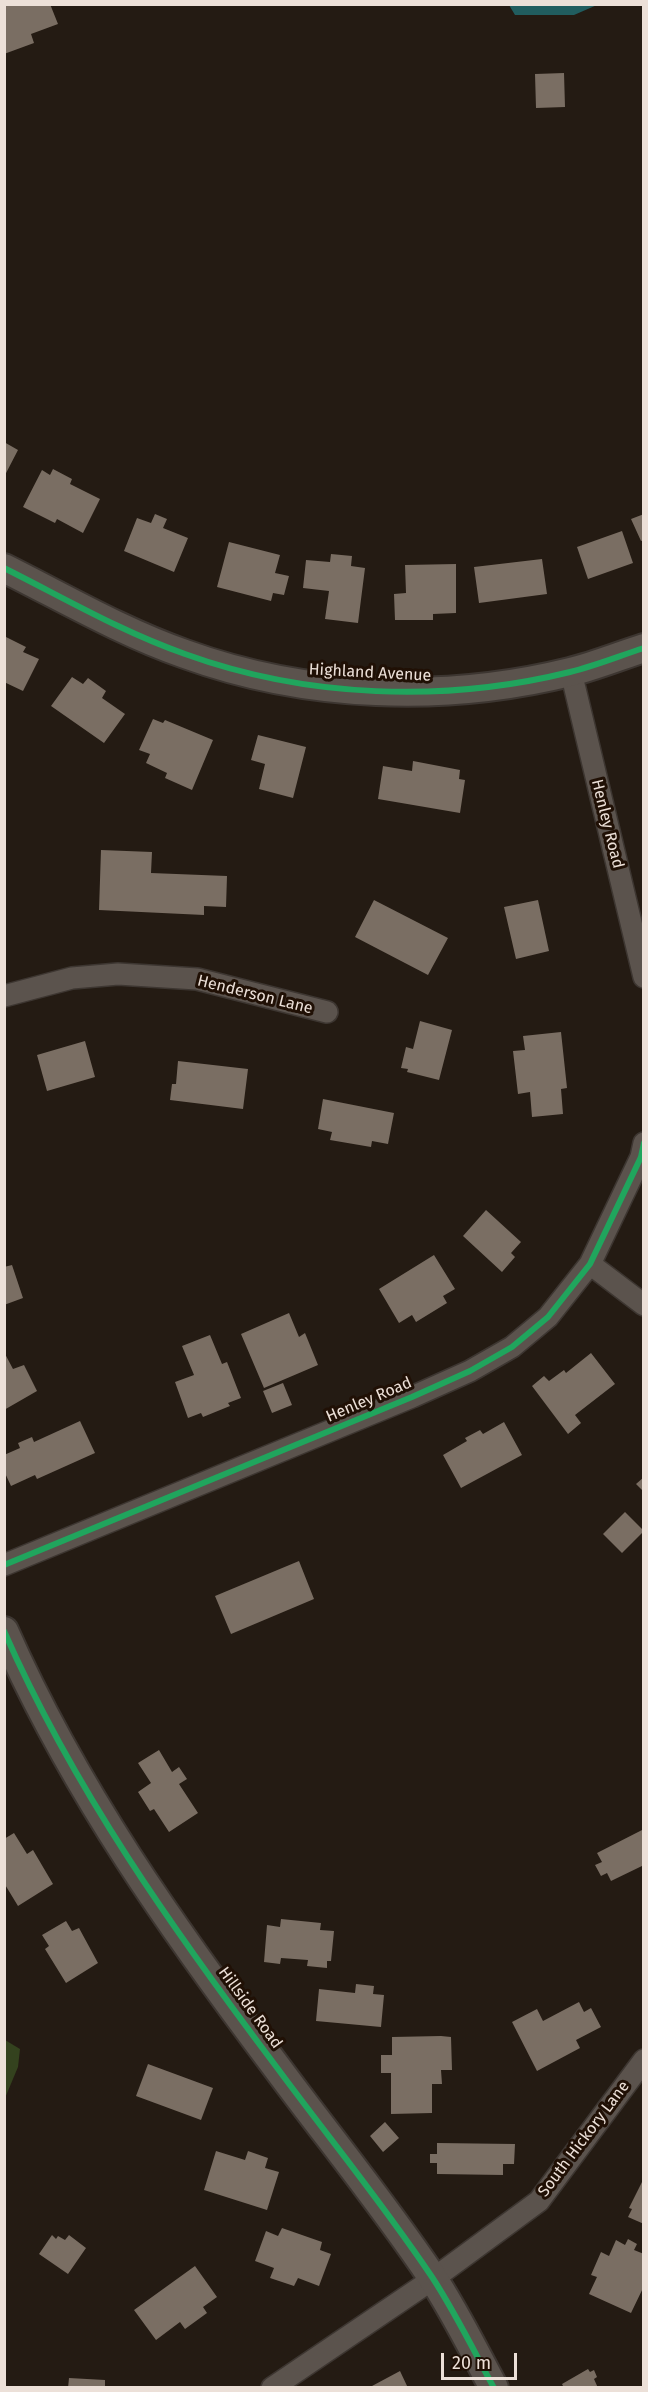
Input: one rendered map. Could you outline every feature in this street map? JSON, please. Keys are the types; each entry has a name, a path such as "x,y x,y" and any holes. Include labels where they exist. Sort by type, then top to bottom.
{"street":[{"name":"Highland Avenue","path":"4,568 114,624 171,649 240,672 334,688 404,692 496,686 571,672 644,648"},
{"name":"Henley Road","path":"571,672 644,976"},
{"name":"Henderson Lane","path":"4,996 72,978 118,974 197,979 327,1012"},
{"name":"Henley Road","path":"4,1565 470,1371 512,1347 548,1317 590,1263 641,1157 644,1143"},
{"path":"590,1263 644,1305"},
{"name":"Hillside Road","path":"4,1631 39,1704 88,1793 140,1878 209,1976 433,2279 494,2388"},
{"name":"South Hickory Lane","path":"272,2388 433,2279 539,2201 644,2060"}],"green space":[{"path":"5,2040 20,2049 18,2067 5,2098"}],"water":[{"path":"509,5 597,5 574,15 515,15"}],"building":[{"path":"4,4 50,4 58,24 31,34 34,43 4,54"},
{"path":"564,73 565,107 536,108 535,74"},
{"path":"4,442 18,450 4,477"},
{"path":"53,469 72,479 70,484 100,499 83,533 57,519 55,523 23,507 42,470 50,475"},
{"path":"155,514 167,519 163,528 188,538 174,572 124,551 137,518 151,523"},
{"path":"644,514 644,540 641,541 631,519"},
{"path":"622,531 633,563 588,579 577,547"},
{"path":"229,542 280,555 275,573 289,576 284,595 273,593 271,601 217,587"},
{"path":"331,554 352,556 351,566 365,568 358,623 325,619 329,591 303,588 306,560 330,562"},
{"path":"542,559 547,594 479,603 474,567"},
{"path":"456,564 456,613 433,614 433,620 395,620 394,594 406,593 405,565"},
{"path":"4,636 26,647 23,652 39,659 23,691 4,682"},
{"path":"72,677 83,684 88,678 106,691 102,698 125,714 104,743 51,706"},
{"path":"153,719 163,723 165,720 213,740 192,790 165,778 167,773 146,763 150,754 139,750"},
{"path":"258,735 306,747 293,798 259,789 265,764 251,760"},
{"path":"413,761 460,770 459,779 465,780 460,813 378,799 383,766 412,771"},
{"path":"101,850 152,852 151,873 227,876 226,907 204,906 204,915 99,910"},
{"path":"374,900 448,938 428,975 355,937"},
{"path":"538,900 549,951 516,959 504,907"},
{"path":"420,1021 452,1030 439,1080 407,1072 408,1069 401,1068 406,1047 413,1049"},
{"path":"561,1032 567,1088 561,1089 563,1114 532,1117 530,1092 518,1094 513,1051 525,1050 523,1036"},
{"path":"85,1041 95,1077 47,1091 37,1055"},
{"path":"178,1061 248,1069 243,1109 170,1100 172,1084 176,1084"},
{"path":"323,1099 394,1113 388,1144 372,1141 371,1147 330,1140 332,1132 318,1129"},
{"path":"486,1210 521,1242 511,1253 515,1257 502,1272 463,1236"},
{"path":"434,1255 455,1289 443,1296 447,1303 416,1322 412,1315 399,1323 379,1289"},
{"path":"12,1265 23,1298 4,1305 4,1267"},
{"path":"289,1313 299,1337 305,1333 318,1365 264,1388 241,1334"},
{"path":"210,1335 222,1364 227,1362 241,1398 228,1403 230,1406 203,1417 201,1413 188,1418 175,1382 194,1375 182,1346"},
{"path":"4,1352 13,1369 24,1365 37,1391 4,1410"},
{"path":"591,1353 615,1384 575,1415 581,1423 568,1434 532,1386 544,1376 549,1381 564,1370 566,1373"},
{"path":"283,1383 292,1405 272,1413 263,1391"},
{"path":"80,1421 95,1453 37,1479 35,1475 11,1486 4,1471 4,1455 20,1448 18,1443 32,1437 34,1442"},
{"path":"504,1422 522,1455 461,1488 443,1455 467,1441 465,1438 480,1430 483,1434"},
{"path":"644,1477 644,1492 636,1484"},
{"path":"625,1512 644,1531 622,1553 603,1534"},
{"path":"299,1561 314,1599 231,1634 215,1596"},
{"path":"159,1750 172,1772 179,1767 187,1779 179,1784 198,1813 169,1832 154,1809 150,1811 138,1792 151,1783 138,1763"},
{"path":"644,1829 644,1865 611,1881 607,1873 601,1876 595,1865 602,1862 597,1853"},
{"path":"14,1833 27,1854 33,1850 53,1884 18,1906 4,1883 4,1839"},
{"path":"281,1919 321,1923 320,1930 334,1931 331,1961 327,1961 327,1968 307,1966 308,1960 281,1958 280,1964 264,1962 267,1925 280,1927"},
{"path":"66,1921 72,1931 79,1928 98,1963 66,1983 45,1949 49,1946 42,1935"},
{"path":"356,1984 374,1986 373,1994 384,1995 381,2027 316,2021 319,1989 355,1993"},
{"path":"579,2002 584,2012 591,2008 601,2027 576,2040 580,2048 537,2071 512,2022 537,2009 543,2021"},
{"path":"392,2037 451,2037 452,2070 441,2070 442,2084 432,2084 432,2113 391,2114 391,2073 381,2073 381,2055 392,2055"},
{"path":"148,2064 213,2088 201,2120 136,2096"},
{"path":"385,2122 399,2138 383,2152 370,2136"},
{"path":"437,2143 515,2144 514,2164 503,2164 503,2175 437,2174 437,2163 430,2163 430,2154 437,2154"},
{"path":"216,2151 245,2160 248,2151 268,2158 265,2168 279,2172 267,2210 204,2190"},
{"path":"644,2178 644,2224 628,2217 632,2209 629,2208"},
{"path":"282,2228 322,2242 320,2250 331,2254 319,2286 298,2278 294,2286 270,2278 274,2268 255,2261 266,2231 278,2236"},
{"path":"52,2235 56,2239 58,2236 65,2240 69,2235 86,2248 68,2274 39,2254"},
{"path":"628,2239 637,2244 634,2250 644,2254 644,2286 631,2313 589,2294 597,2277 591,2275 601,2252 609,2256 616,2240 625,2245"},
{"path":"195,2266 217,2297 203,2307 207,2313 185,2329 180,2322 156,2340 134,2310"},
{"path":"588,2369 590,2372 594,2370 597,2377 594,2379 598,2388 564,2388 562,2384"},
{"path":"400,2371 408,2388 372,2388 372,2386"},
{"path":"69,2378 105,2380 105,2388 68,2388"}],"cycle path":[{"path":"4,568 116,625 185,654 231,669 279,680 327,687 425,692 523,682 570,672 644,648"},
{"path":"4,1565 412,1397 470,1371 512,1347 548,1317 590,1264 641,1157 644,1143"},
{"path":"4,1631 62,1747 128,1858 201,1965 414,2250 449,2304 494,2388"}]}
